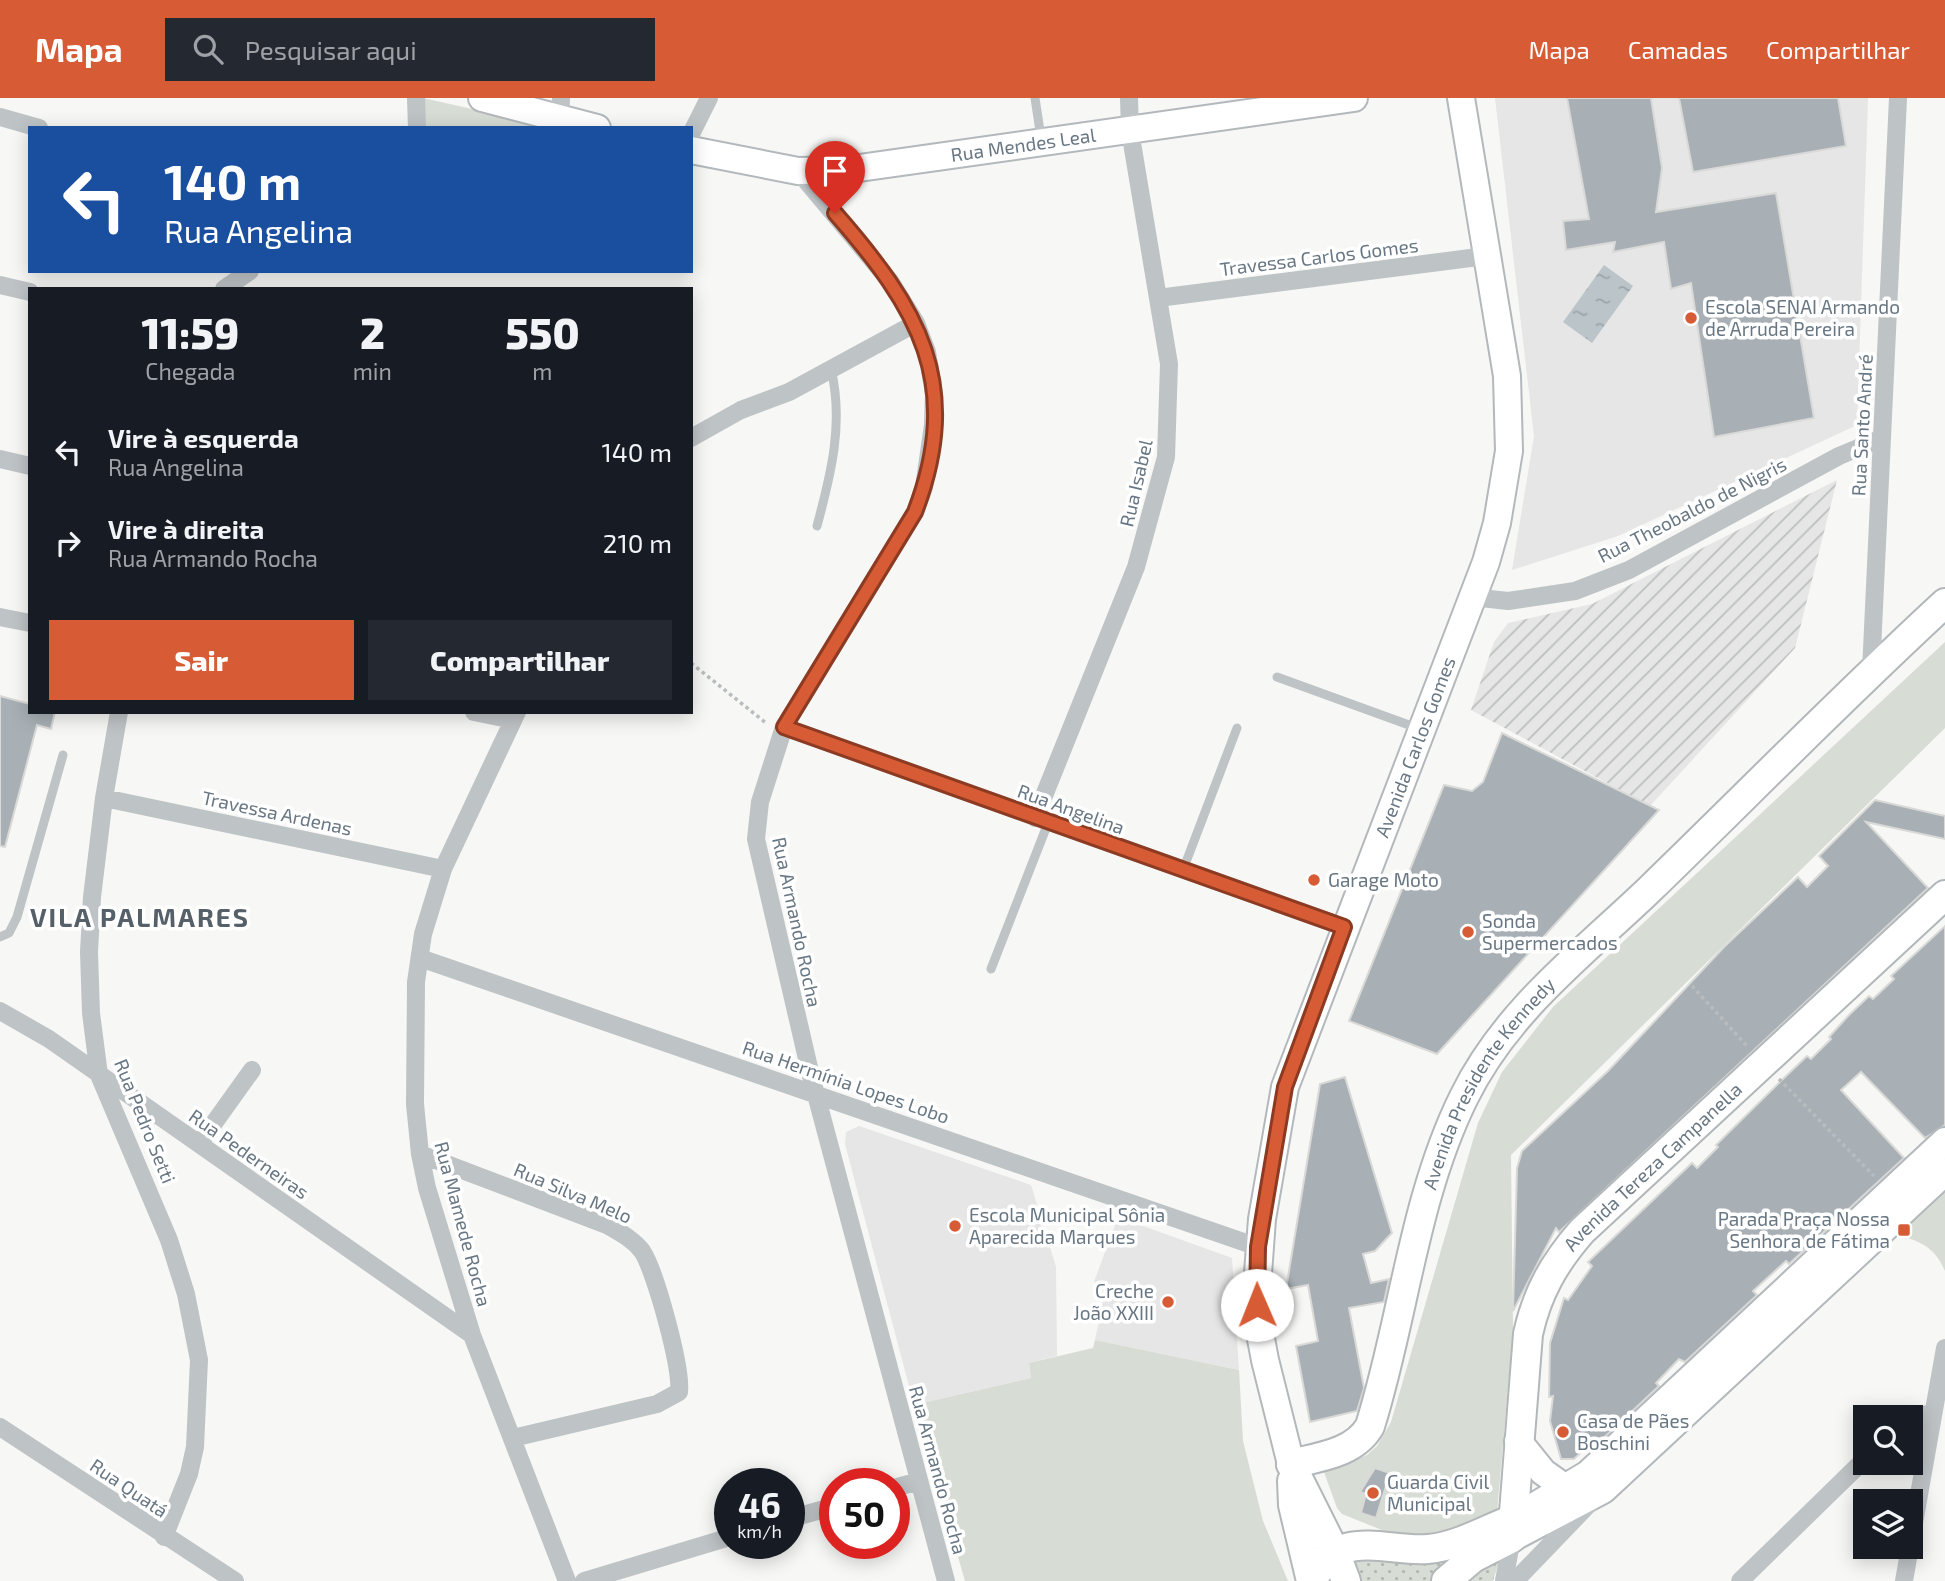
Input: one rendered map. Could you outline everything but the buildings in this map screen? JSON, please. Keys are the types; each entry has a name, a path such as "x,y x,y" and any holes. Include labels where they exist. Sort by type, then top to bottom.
{"main road":[{"path":"482,98 561,115 591,126"},
{"name":"Rua Mendes Leal","path":"693,150 798,171 845,170 1354,98"},
{"name":"Avenida Carlos Gomes","path":"1346,1581 1336,1554 1291,1464 1258,1323 1258,1247 1285,1087 1472,597 1497,523 1509,451 1507,376 1461,98"},
{"name":"Avenida Presidente Kennedy","path":"1291,1464 1345,1449 1357,1443 1370,1426 1439,1156 1462,1099 1499,1038 1542,988 1658,881 1871,671 1945,603"},
{"name":"Avenida Tereza Campanella","path":"1513,1529 1518,1441 1531,1321 1546,1278 1560,1256 1582,1231 1945,895"},
{"path":"1446,1581 1596,1466 1945,1141"},
{"path":"1310,1504 1353,1533 1377,1543 1398,1548 1430,1549 1513,1529 1603,1490 1945,1172"},
{"path":"1518,1441 1543,1472 1567,1489"},
{"path":"1291,1464 1293,1505 1312,1581"},
{"path":"1312,1581 1321,1566 1336,1554 1355,1546 1377,1543"}],"street":[{"path":"416,98 417,126"},
{"path":"693,130 709,98"},
{"name":"Rua Isabel","path":"1042,821 1136,567 1157,498 1166,457 1170,421 1169,364 1130,131 1129,98"},
{"name":"Rua Santo André","path":"1871,671 1898,98"},
{"path":"0,117 32,126"},
{"name":"Rua Armando Rocha","path":"798,171 890,281 916,323 927,352 934,394 931,446 924,487 906,526 783,732 760,802 756,839 773,926 946,1581"},
{"name":"Travessa Carlos Gomes","path":"1158,299 1486,256"},
{"path":"225,281 245,273"},
{"path":"0,285 28,292"},
{"path":"693,437 741,410 789,392 916,323"},
{"name":"Rua Theobaldo de Nigris","path":"1472,597 1508,601 1575,591 1629,569 1839,456 1882,438"},
{"path":"0,459 28,466"},
{"path":"0,617 28,623"},
{"name":"Rua Pedro Setti","path":"119,714 104,798 89,952 99,1075 169,1240 186,1294 199,1360 195,1447 189,1474 164,1537"},
{"path":"494,714 515,716"},
{"name":"Rua Mamede Rocha","path":"515,716 443,869 423,934 416,982 415,1104 420,1154 472,1335 568,1581"},
{"name":"Rua Angelina","path":"783,732 1344,927"},
{"name":"Travessa Ardenas","path":"104,798 443,869"},
{"name":"Rua Hermínia Lopes Lobo","path":"420,958 1258,1247"},
{"name":"Rua Pederneiras","path":"0,1011 49,1040 472,1335"},
{"path":"199,1144 252,1070"},
{"name":"Rua Silva Melo","path":"420,1154 607,1225 632,1241 648,1260 679,1371 679,1392 657,1404 513,1438"},
{"path":"1923,1468 1945,1348"},
{"path":"1923,1415 1933,1413"},
{"name":"Rua Quatá","path":"0,1427 164,1537 235,1581"},
{"path":"1745,1578 1853,1471"},
{"path":"910,1484 919,1481"},
{"path":"1515,1581 1603,1490"},
{"path":"1504,1581 1513,1529"},
{"path":"584,1581 714,1542"},
{"path":"1904,1581 1908,1559"}],"lane":[{"path":"1035,98 1042,143"},
{"path":"817,526 829,480 838,414 831,369"},
{"path":"1277,677 1422,729"},
{"path":"1183,870 1237,728"},
{"path":"0,937 9,933 17,917 63,755"},
{"path":"991,969 1042,821"}],"path":[{"path":"693,664 783,732"},
{"path":"1692,986 1890,1193"}],"shaded area":[{"path":"423,98 538,126 424,126"},
{"name":"Escola SENAI Armando de Arruda Pereira","path":"1495,98 1868,98 1857,425 1618,536 1512,570 1534,436"},
{"path":"1837,480 1795,648 1650,806 1471,710 1494,642 1508,623 1592,604"},
{"path":"1945,642 1945,728 1511,1155 1513,1330 1497,1513 1427,1538 1397,1536 1342,1514 1337,1508 1324,1472 1367,1455 1377,1446 1391,1422 1478,1123 1502,1072 1553,1007"},
{"name":"Escola Municipal Sônia Aparecida Marques","path":"859,1126 1031,1185 1056,1267 1057,1356 1029,1363 1031,1378 914,1405 845,1144 846,1132"},
{"path":"1945,1184 1945,1271 1936,1255 1924,1245 1893,1233"},
{"name":"Creche João XXIII","path":"1118,1217 1232,1258 1239,1370 1095,1340 1106,1287 1094,1282"},
{"path":"1095,1340 1239,1370 1243,1441 1263,1521 1288,1581 965,1581 914,1405 1031,1378 1029,1363 1093,1348"},
{"path":"1463,1554 1434,1581 1357,1581 1352,1563 1357,1560"},
{"path":"1501,1555 1493,1581 1458,1581"}],"water":[{"path":"1604,265 1633,286 1592,343 1563,322"}],"place":[{"name":"Escola SENAI Armando de Arruda Pereira","path":"1691,318"},
{"name":"Garage Moto","path":"1314,880"},
{"name":"Sonda Supermercados","path":"1468,932"},
{"name":"Escola Municipal Sônia Aparecida Marques","path":"955,1226"},
{"name":"Parada Praça Nossa Senhora de Fátima","path":"1904,1230"},
{"name":"Creche João XXIII","path":"1168,1302"},
{"name":"Casa de Pães Boschini","path":"1563,1432"},
{"name":"Guarda Civil Municipal","path":"1373,1493"}],"district":[{"name":"VILA PALMARES","path":"140,918"}],"route":[{"path":"835,213 890,281 916,323 927,352 934,394 930,456 924,487 915,512 784,727 1048,824 1344,927 1285,1087 1258,1247 1257,1305"}]}
